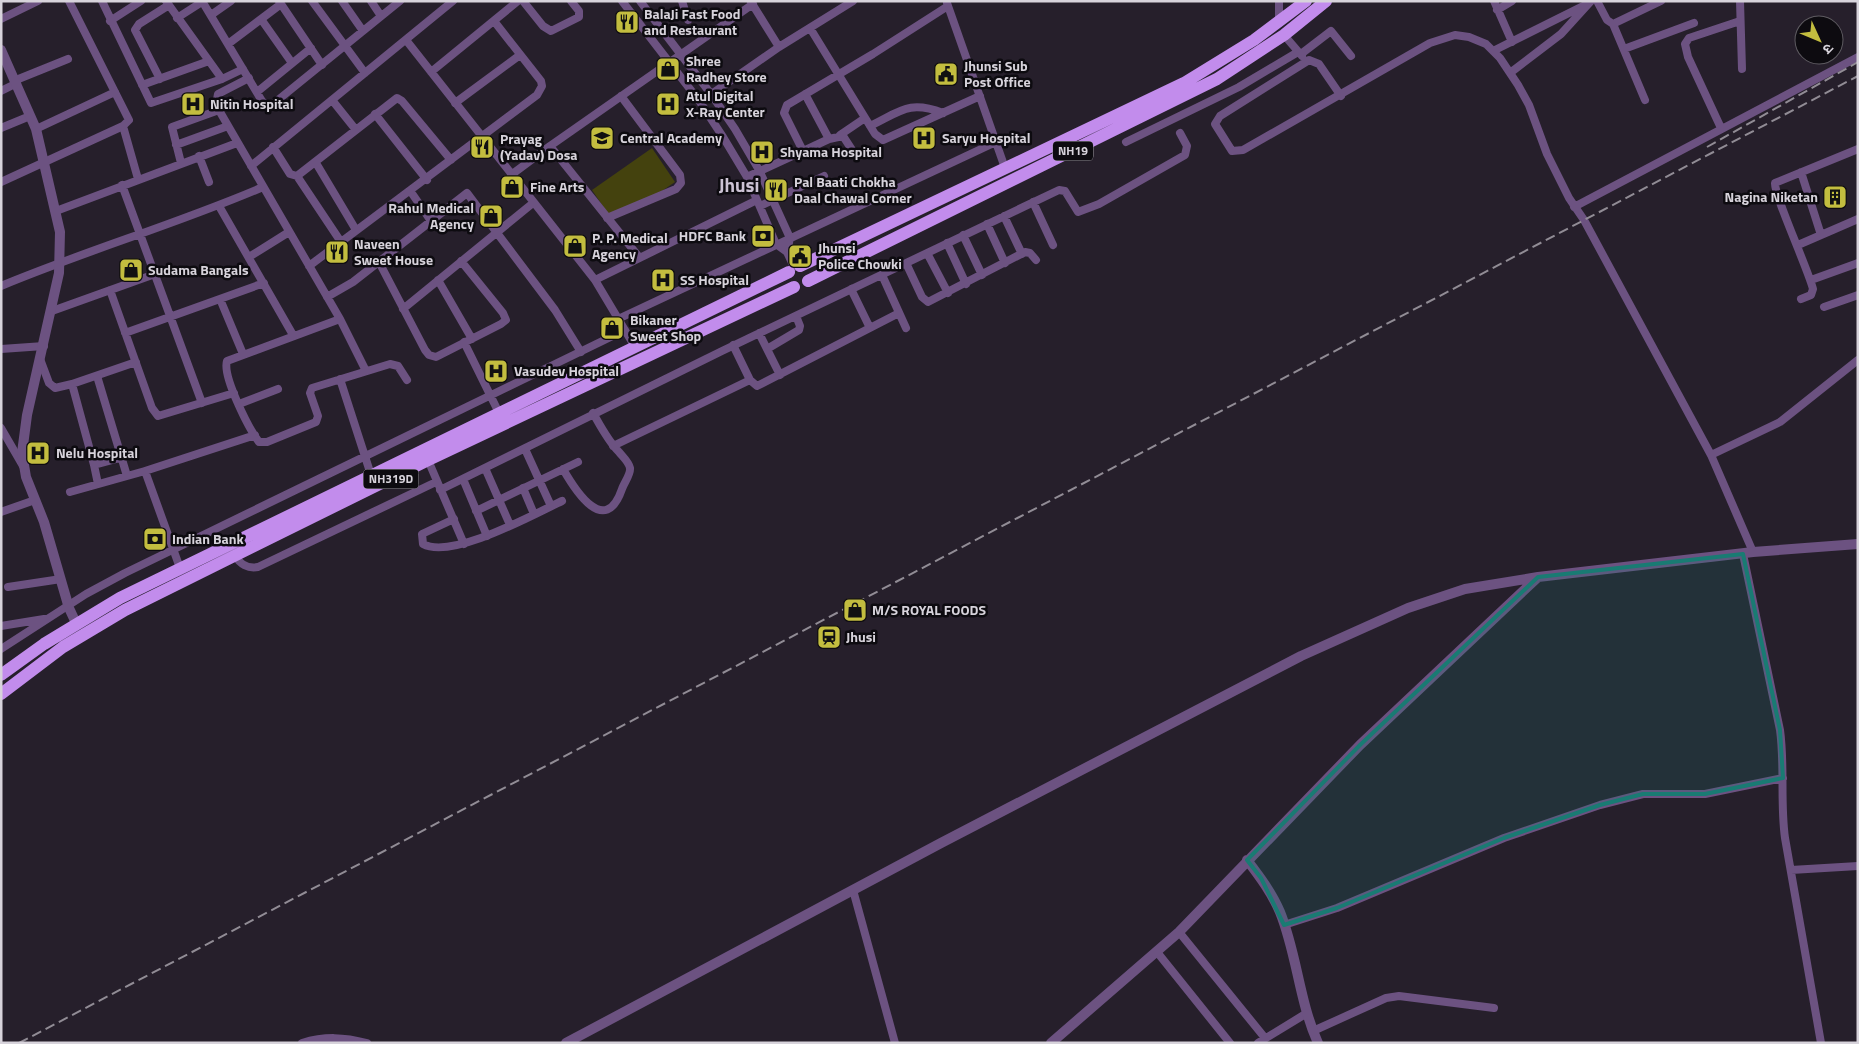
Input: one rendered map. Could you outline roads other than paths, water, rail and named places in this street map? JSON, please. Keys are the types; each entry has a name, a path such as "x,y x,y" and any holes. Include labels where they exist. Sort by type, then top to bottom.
{"highway":[{"name":"NH319D","path":"1,675 76,623 180,568 794,268 1184,83 1279,23 1306,1"},
{"name":"NH19","path":"794,287 804,286 808,282 1184,97 1287,38 1326,1"},
{"path":"794,287 789,282 794,268 808,272 808,282"},
{"name":"NH319D","path":"1,694 86,633 125,610 237,559 794,287"}],"street":[{"path":"1,19 38,1"},
{"path":"1,182 128,122 129,116 69,1"},
{"path":"102,1 147,98 153,103 222,79 243,69"},
{"path":"110,21 141,1"},
{"path":"177,18 202,1 256,92 264,104 270,106 400,1"},
{"path":"211,16 231,1"},
{"path":"312,1 343,46 365,73"},
{"path":"342,1 363,31"},
{"path":"371,1 381,16"},
{"path":"250,166 453,1"},
{"path":"431,72 518,1"},
{"path":"523,1 543,26 551,31 579,17 578,11 571,1"},
{"path":"622,1 700,102 747,177 776,244 787,252 794,268"},
{"path":"640,1 711,94 759,170 790,238 787,252"},
{"path":"682,1 688,20"},
{"path":"700,102 779,47 810,28 842,4 853,1"},
{"path":"1279,1 1279,23"},
{"path":"1494,1 1512,42"},
{"path":"1497,10 1512,1"},
{"path":"1598,1 1607,20 1613,24 1646,100"},
{"path":"1613,24 1661,1"},
{"path":"1740,1 1742,69"},
{"path":"228,44 280,2 322,65"},
{"path":"160,79 135,30 139,24 167,3 222,79"},
{"path":"511,175 752,3 779,47"},
{"path":"1493,51 1589,3"},
{"path":"1510,73 1561,34 1589,3"},
{"path":"803,151 784,109 947,4 1006,168"},
{"path":"261,19 292,63"},
{"path":"309,266 427,180 540,90 541,81 494,21"},
{"path":"1721,128 1688,57 1685,44 1689,38 1740,21"},
{"path":"1624,49 1694,23"},
{"path":"810,28 879,138 887,139 980,96"},
{"path":"1126,142 1240,87 1330,31 1336,35 1352,56"},
{"path":"1341,96 1316,61 1313,60 1306,62 1217,119 1215,124 1229,148 1237,152 1341,96 1430,43 1455,35 1469,37 1486,44 1510,73 1524,96 1543,145 1574,207 1584,220 1711,454 1748,553 1780,730 1783,826 1821,1043"},
{"path":"1287,38 1306,62"},
{"path":"406,40 594,280 635,347"},
{"path":"256,92 311,48"},
{"path":"1,50 36,129 56,211 61,261 52,311 22,441 26,478 51,540 68,606 76,623"},
{"path":"455,103 520,54"},
{"path":"1574,207 1721,128 1858,58"},
{"path":"1,91 16,82 68,59"},
{"path":"142,85 209,61"},
{"path":"249,78 218,94 215,100 250,166 340,319 366,371"},
{"path":"36,129 115,92"},
{"path":"805,94 828,139"},
{"path":"607,218 676,189 681,182 680,174 620,96"},
{"path":"297,176 316,163 393,99 400,98 451,160"},
{"path":"332,100 356,130"},
{"path":"870,126 914,107 925,106 943,113"},
{"path":"181,163 171,130 174,125 219,110"},
{"path":"375,114 427,180"},
{"path":"1,128 30,116"},
{"path":"747,177 840,135 865,118"},
{"path":"123,126 138,179"},
{"path":"176,145 228,126"},
{"path":"440,490 733,345 1033,202 1062,190 1067,193 1075,210 1084,211 1183,157 1187,152 1187,146 1180,133"},
{"path":"840,135 847,139 856,156"},
{"path":"618,319 996,142"},
{"path":"56,211 237,143"},
{"path":"550,146 639,258"},
{"path":"273,147 290,174 297,176 341,242"},
{"path":"1801,299 1813,292 1811,280 1775,187 1779,181 1858,149"},
{"path":"199,156 208,182"},
{"path":"316,163 356,230"},
{"path":"1801,172 1821,235"},
{"path":"594,280 759,203 773,200 824,176"},
{"path":"122,185 202,403"},
{"path":"1,286 61,261 219,206 263,187"},
{"path":"411,192 431,221"},
{"path":"327,297 353,282 467,193 555,310 581,352"},
{"path":"1033,202 1053,244"},
{"path":"403,308 533,203"},
{"path":"219,206 293,335"},
{"path":"1004,216 1022,254"},
{"path":"1798,245 1858,219"},
{"path":"987,224 1005,263"},
{"path":"249,257 289,232"},
{"path":"963,235 982,275"},
{"path":"947,243 966,284"},
{"path":"926,253 948,293"},
{"path":"906,263 925,301 931,302 1022,254 1030,253 1036,260"},
{"path":"379,262 424,350 432,357 439,356 506,320 503,313 461,261"},
{"path":"1811,280 1858,263"},
{"path":"52,311 155,274"},
{"path":"882,275 906,328"},
{"path":"438,280 468,341 490,396 499,413"},
{"path":"125,333 264,283"},
{"path":"851,289 870,328"},
{"path":"110,290 152,408 158,416 234,393"},
{"path":"1824,307 1858,295"},
{"path":"220,299 243,354"},
{"path":"733,345 750,380 757,386 899,313"},
{"path":"767,349 799,330 800,326 796,316"},
{"path":"340,319 230,359 226,366 234,393 259,442 267,442 314,424 318,416 310,395 312,388 394,364 400,368 407,380"},
{"path":"1,649 48,618 125,573 625,330"},
{"path":"759,333 780,375"},
{"path":"1,350 44,346"},
{"path":"40,358 51,386 55,388 136,362"},
{"path":"1711,454 1780,422 1858,360"},
{"path":"97,376 120,458 127,476"},
{"path":"340,379 371,475"},
{"path":"613,446 750,380"},
{"path":"72,384 98,484"},
{"path":"239,404 278,389"},
{"path":"563,469 577,493 589,506 598,509 611,506 619,498 630,469 625,458 613,446 593,413"},
{"path":"1,429 24,466"},
{"path":"70,492 145,471 254,435"},
{"path":"525,449 551,506"},
{"path":"94,465 120,458"},
{"path":"476,510 578,462"},
{"path":"429,464 464,544"},
{"path":"485,468 510,525"},
{"path":"145,471 180,568"},
{"path":"463,479 487,536"},
{"path":"237,559 247,566 258,567 436,481"},
{"path":"523,488 534,514"},
{"path":"1,512 35,500"},
{"path":"454,520 422,534 423,544 441,546 464,544 487,536 562,501"},
{"path":"566,1043 853,890 1353,630 1408,608 1460,591 1538,577 1748,553 1858,544"},
{"path":"1051,1043 1179,932 1360,746 1538,577"},
{"path":"8,587 61,579"},
{"path":"1,626 48,618"},
{"path":"1284,925 1336,908 1504,838 1600,805 1643,794 1705,794 1783,778"},
{"path":"1247,860 1268,889 1284,925 1307,1012 1318,1043"},
{"path":"1791,870 1858,866"},
{"path":"853,890 895,1043"},
{"path":"1179,932 1265,1038"},
{"path":"1158,952 1230,1043"},
{"path":"1313,1031 1386,998 1399,996 1494,1008"},
{"path":"1258,1043 1307,1012"},
{"path":"302,1043 319,1038 341,1037 367,1043"}],"railway":[{"path":"1707,147 1858,62"},
{"path":"19,1043 1858,76"}],"place":[{"name":"BalaJi Fast Food and Restaurant","path":"627,22"},
{"name":"Shree Radhey Store","path":"668,69"},
{"name":"Jhunsi Sub Post Office","path":"946,74"},
{"name":"Nitin Hospital","path":"193,104"},
{"name":"Atul Digital X-Ray Center","path":"668,104"},
{"name":"Central Academy","path":"602,138"},
{"name":"Saryu Hospital","path":"924,138"},
{"name":"Prayag (Yadav) Dosa","path":"482,147"},
{"name":"Shyama Hospital","path":"762,152"},
{"name":"Fine Arts","path":"512,187"},
{"name":"Pal Baati Chokha Daal Chawal Corner","path":"776,190"},
{"name":"Nagina Niketan","path":"1835,197"},
{"name":"Rahul Medical Agency","path":"491,216"},
{"name":"HDFC Bank","path":"763,236"},
{"name":"P. P. Medical Agency","path":"575,246"},
{"name":"Naveen Sweet House","path":"337,252"},
{"name":"Jhunsi Police Chowki","path":"800,256"},
{"name":"Sudama Bangals","path":"131,270"},
{"name":"SS Hospital","path":"663,280"},
{"name":"Bikaner Sweet Shop","path":"612,328"},
{"name":"Vasudev Hospital","path":"496,371"},
{"name":"Nelu Hospital","path":"38,453"},
{"name":"Indian Bank","path":"155,539"},
{"name":"M/S ROYAL FOODS","path":"855,610"},
{"name":"Jhusi","path":"829,637"}],"district":[{"name":"Jhusi","path":"739,185"}]}
